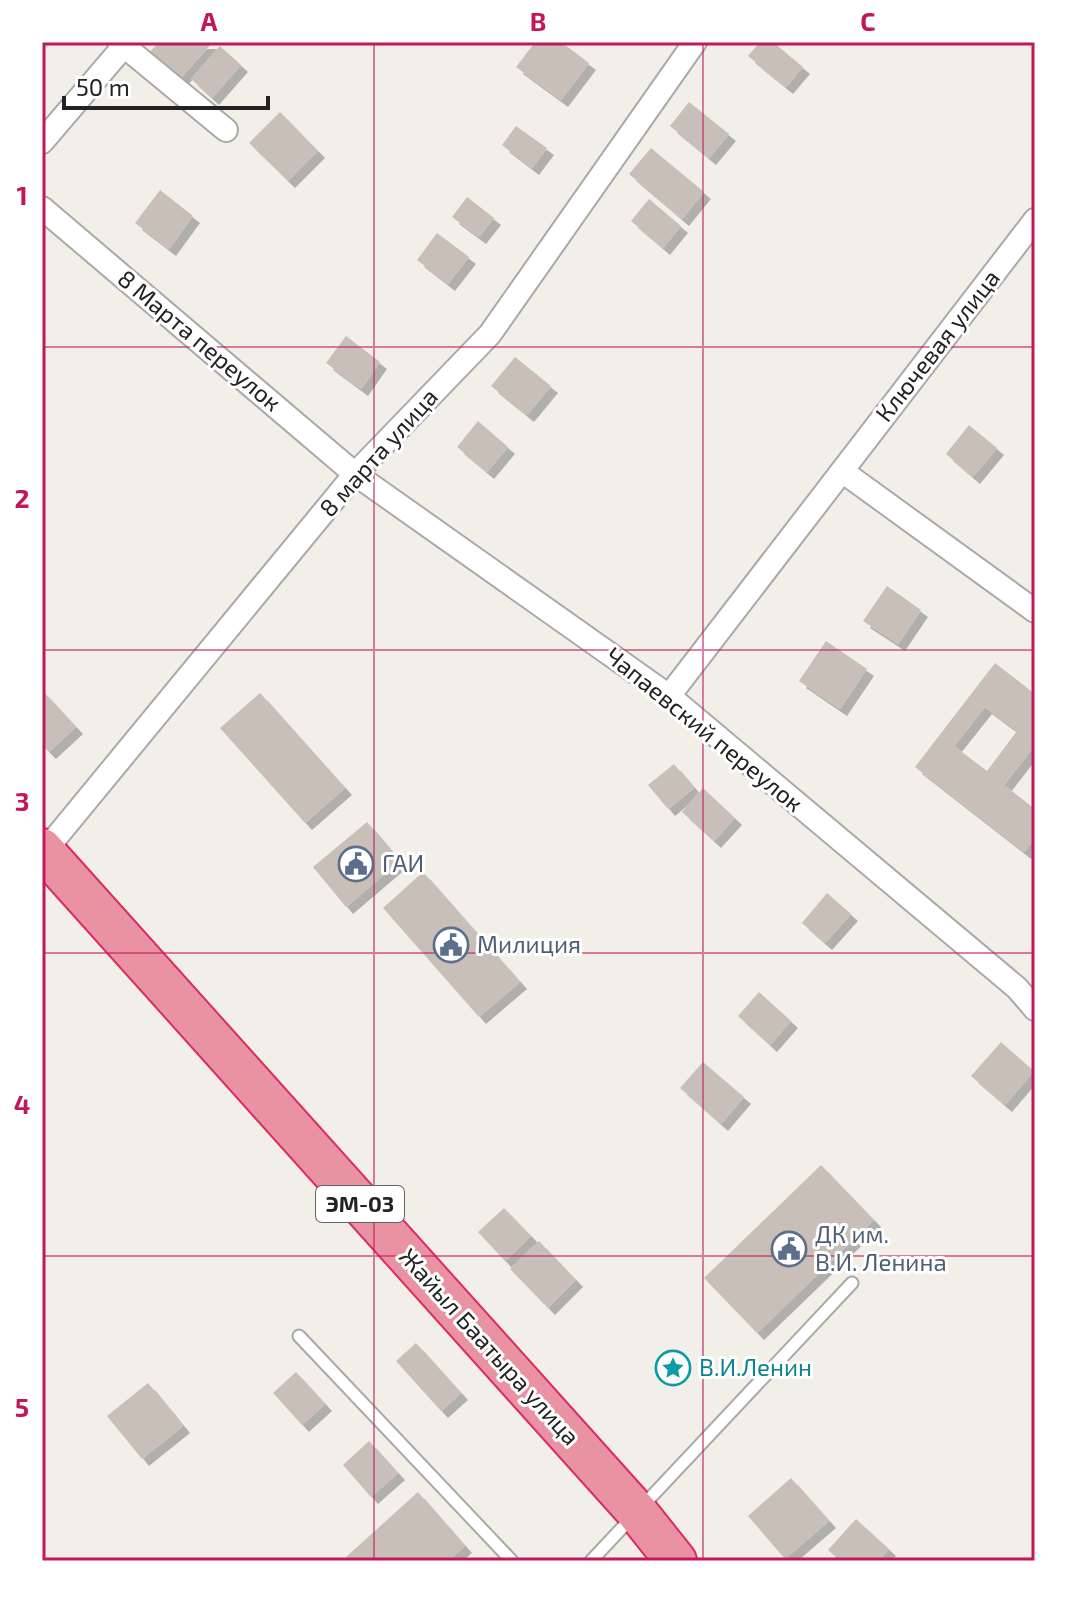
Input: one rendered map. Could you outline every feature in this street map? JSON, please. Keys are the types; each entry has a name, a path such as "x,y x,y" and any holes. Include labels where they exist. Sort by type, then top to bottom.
{"highway":[{"name":"Жайыл Баатыра улица","path":"43,850 637,1512 676,1561"}],"street":[{"name":"8 марта улица","path":"43,850 355,474 490,334 695,42"},
{"path":"42,142 121,44 226,130"},
{"name":"8 Марта переулок","path":"42,208 355,474"},
{"name":"Ключевая улица","path":"669,696 1035,220"},
{"path":"842,471 1035,611"},
{"name":"Чапаевский переулок","path":"355,474 669,696 1017,988 1035,1009"}],"lane":[{"path":"591,1561 852,1283"},
{"path":"299,1336 512,1561"}],"building":[{"path":"159,42 212,43 179,80 149,53"},
{"path":"535,42 561,42 589,63 561,100 516,67"},
{"path":"760,42 773,42 803,67 786,87 748,56"},
{"path":"220,46 241,65 212,98 191,79"},
{"path":"689,102 729,134 709,158 670,126"},
{"path":"280,112 318,151 288,181 249,143"},
{"path":"516,126 547,148 532,168 502,145"},
{"path":"651,148 704,192 682,219 629,174"},
{"path":"160,190 193,216 169,249 135,223"},
{"path":"467,197 494,218 479,237 452,217"},
{"path":"649,199 681,226 663,248 631,221"},
{"path":"437,233 469,257 448,284 417,260"},
{"path":"346,336 380,362 361,389 326,363"},
{"path":"515,357 551,386 527,415 491,386"},
{"path":"478,421 508,447 487,472 457,447"},
{"path":"969,425 997,448 973,477 946,454"},
{"path":"887,586 921,610 898,644 863,621"},
{"path":"826,641 867,669 840,709 799,681"},
{"path":"995,663 1035,694 1035,745 1004,785 1035,809 1035,838 1024,852 915,767","holes":["985,707 1017,731 987,771 954,746"]},
{"path":"42,690 76,727 49,752 42,745"},
{"path":"260,693 345,788 305,823 220,728"},
{"path":"674,764 694,788 668,809 648,785"},
{"path":"703,788 735,818 714,841 682,812"},
{"name":"ГАИ","path":"367,822 400,861 346,907 313,867"},
{"name":"Милиция","path":"423,872 520,982 479,1017 383,908"},
{"path":"827,893 851,914 825,943 802,923"},
{"path":"759,992 791,1021 770,1045 738,1016"},
{"path":"1001,1042 1034,1071 1005,1105 971,1076"},
{"path":"703,1062 744,1097 721,1124 680,1088"},
{"name":"ДК им. В.И. Ленина","path":"821,1165 874,1220 757,1333 704,1278"},
{"path":"504,1208 531,1236 505,1261 478,1232"},
{"path":"539,1241 576,1280 548,1308 510,1269"},
{"path":"416,1343 461,1393 441,1411 396,1361"},
{"path":"296,1372 325,1404 302,1425 273,1393"},
{"path":"148,1383 183,1426 142,1459 107,1416"},
{"path":"369,1441 398,1473 371,1497 343,1465"},
{"path":"791,1478 829,1521 785,1559 748,1516"},
{"path":"418,1492 465,1546 448,1561 350,1561 346,1557"},
{"path":"856,1519 889,1549 878,1561 840,1561 828,1550"}],"place":[{"name":"ГАИ","path":"356,864"},
{"name":"Милиция","path":"451,945"},
{"name":"ДК им. В.И. Ленина","path":"789,1249"},
{"name":"В.И.Ленин","path":"673,1368"}]}
